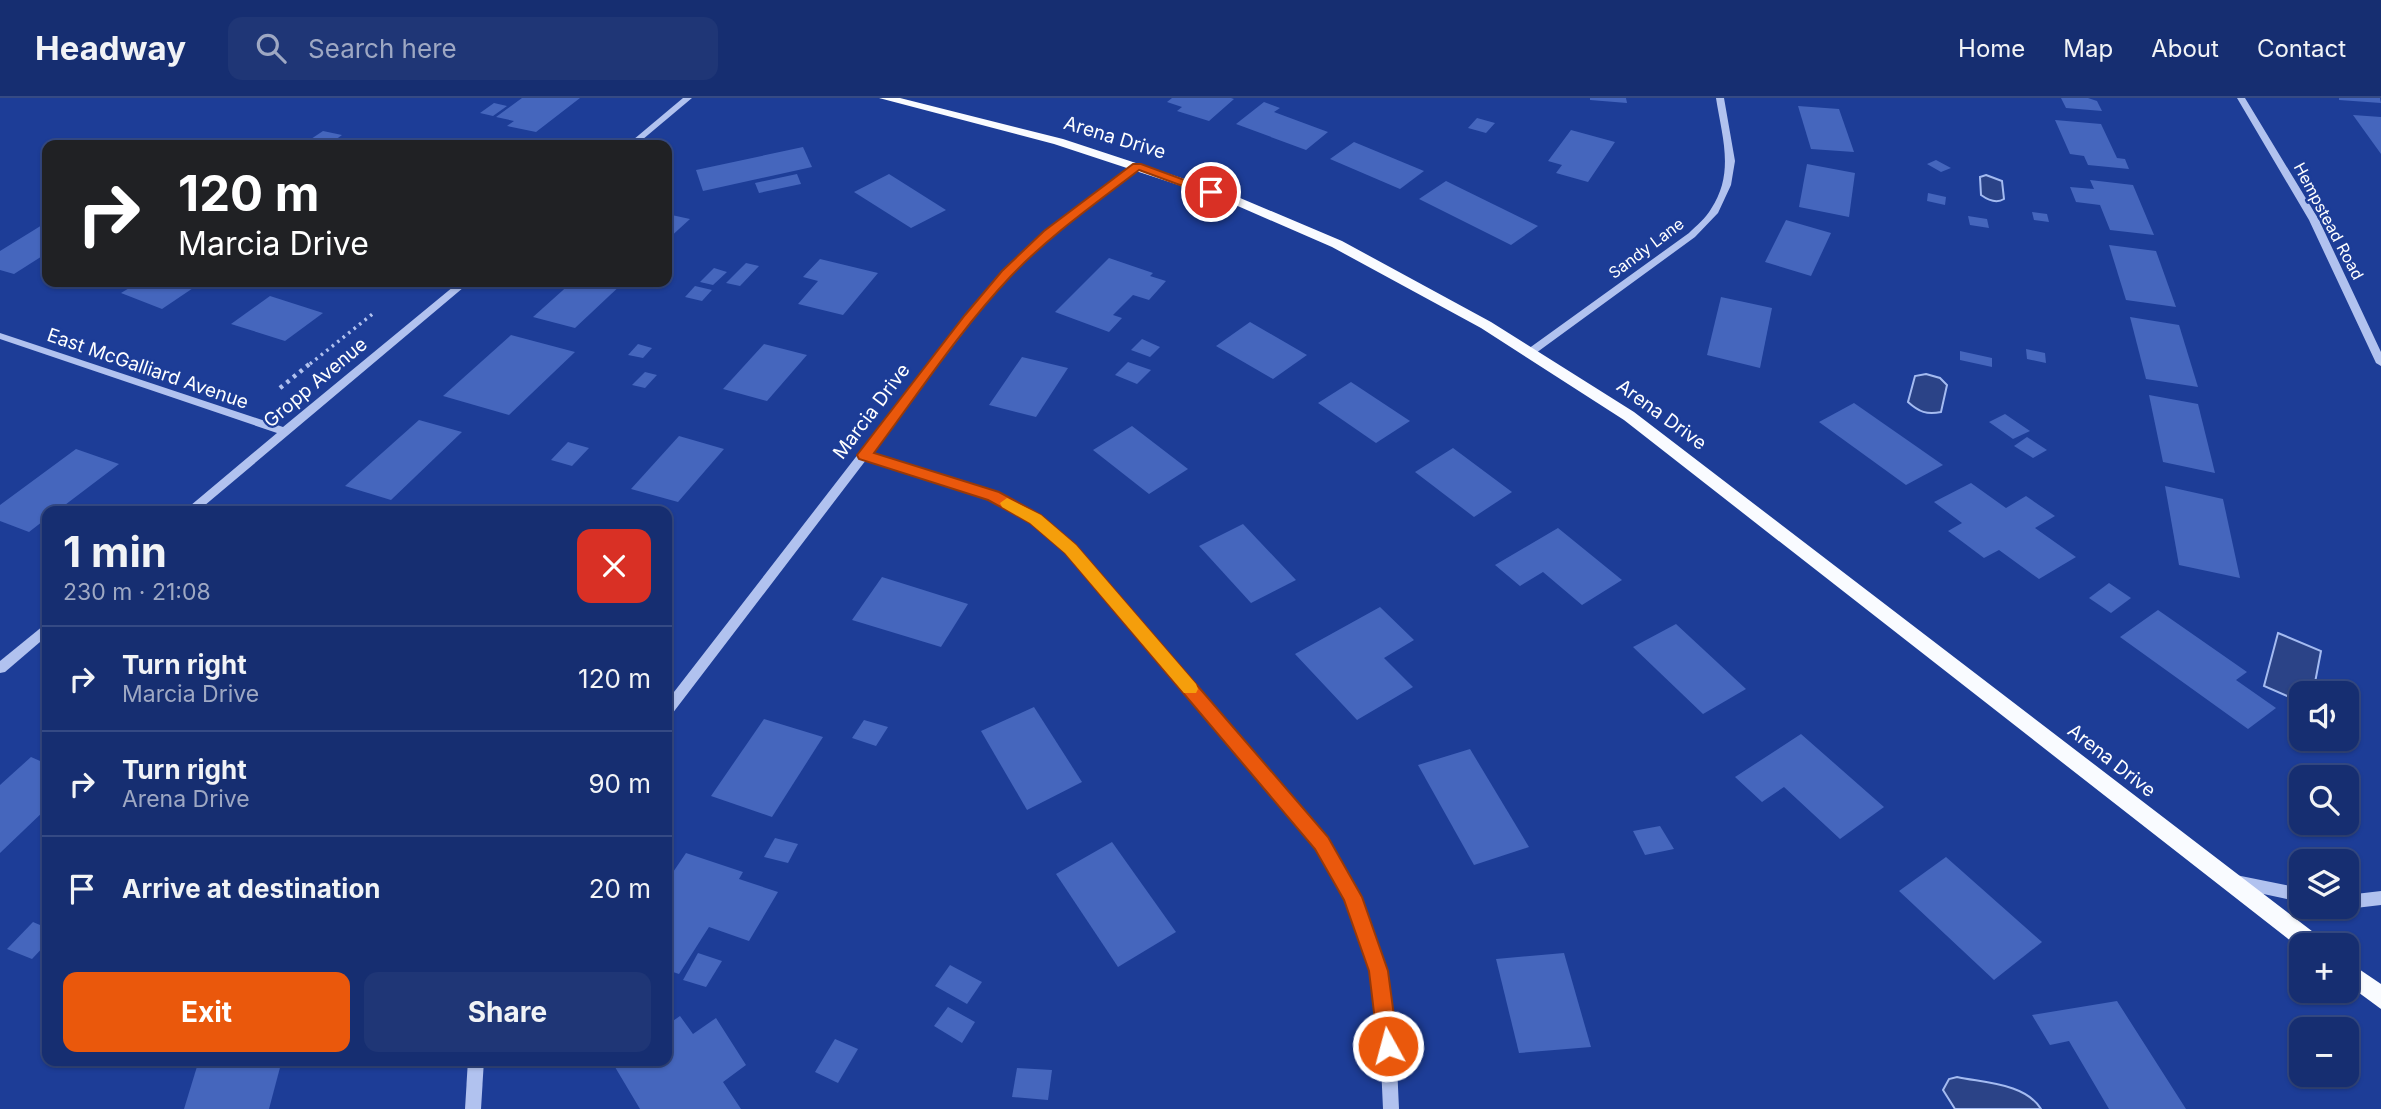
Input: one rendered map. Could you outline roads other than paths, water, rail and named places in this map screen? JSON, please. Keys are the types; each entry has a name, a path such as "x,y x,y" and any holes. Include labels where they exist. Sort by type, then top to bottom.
{"main road":[{"name":"Arena Drive","path":"885,98 939,110 1137,166 1236,201 1337,244 1532,351 1629,416 2298,933"},
{"path":"2359,981 2381,998"}],"street":[{"path":"637,140 688,98"},
{"name":"Sandy Lane","path":"1532,351 1692,235 1715,211 1727,185 1731,161 1720,98"},
{"name":"Hempstead Road","path":"2241,98 2314,220 2381,363"},
{"name":"Marcia Drive","path":"672,703 969,318 1007,274 1048,234 1137,166"},
{"name":"Gropp Avenue","path":"196,506 459,287"},
{"name":"East McGalliard Avenue","path":"0,335 285,432"},
{"path":"864,455 994,496 1035,519 1071,549 1322,843 1353,897 1378,971 1388,1046 1391,1109"},
{"path":"0,668 42,633"},
{"path":"2230,880 2289,892"},
{"path":"2359,901 2381,898"},
{"path":"473,1109 476,1066"}],"water":[{"path":"1986,175 2002,181 2004,199 1992,201 1981,195 1980,177"},
{"path":"1926,374 1940,378 1947,385 1941,412 1923,412 1908,402 1915,376"},
{"path":"2278,633 2321,651 2315,681 2289,681 2289,697 2264,686"},
{"path":"1957,1077 2015,1089 2034,1100 2041,1109 1955,1109 1943,1090 1949,1079"}]}
